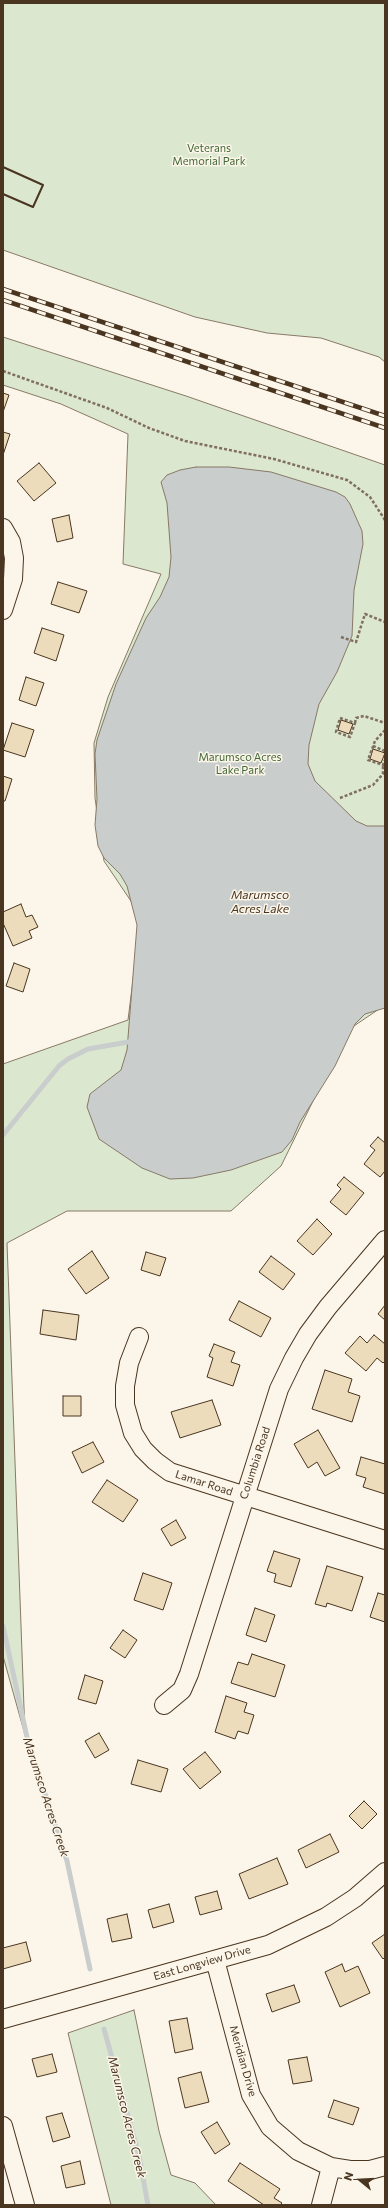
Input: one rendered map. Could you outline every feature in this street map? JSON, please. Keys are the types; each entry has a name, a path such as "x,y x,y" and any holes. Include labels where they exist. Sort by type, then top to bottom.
{"street":[{"path":"3,610 14,568 13,550 6,532"},
{"name":"Columbia Road","path":"164,1705 182,1690 189,1674 244,1496 280,1389 294,1358 308,1334 328,1306 385,1240"},
{"name":"Lamar Road","path":"139,1337 129,1363 125,1386 125,1405 133,1433 155,1462 170,1472 385,1540"},
{"name":"East Longview Drive","path":"3,2019 268,1945 294,1934 326,1917 355,1898 385,1872"},
{"name":"Meridian Drive","path":"215,1960 251,2095 258,2110 270,2127 285,2142 298,2151 331,2167 350,2170 370,2170 385,2166"},
{"path":"3,2126 25,2205"},
{"path":"321,2205 331,2167"}],"path":[{"path":"3,371 107,408 149,428 185,441 274,459 348,480 370,497 385,520"},
{"path":"341,637 356,642 364,614 385,622"},
{"path":"355,723 340,718 336,732 350,737 355,723 356,718 364,716 385,723"},
{"path":"383,765 368,760 375,741 385,730"},
{"path":"373,746 385,751"},
{"path":"340,798 373,785 383,774 383,765 385,760"}],"green space":[{"name":"Veterans Memorial Park","path":"3,3 385,3 385,362 379,357 321,338 267,333 195,317 3,250"},
{"name":"Marumsco Acres Lake","path":"3,337 186,396 385,465 385,1005 348,1030 281,1166 231,1211 67,1211 7,1243 25,1735 3,1656 3,1064 128,1020 141,916 104,861 95,798 94,743 108,697 161,574 123,564 128,434 61,404 3,385"},
{"path":"134,2010 159,2131 171,2175 195,2183 216,2205 111,2205 68,2033"}],"water":[{"name":"Marumsco Acres Lake","path":"196,467 229,467 271,472 336,492 345,497 350,504 362,531 363,544 354,590 352,636 337,672 319,704 309,745 308,764 315,781 356,821 367,826 385,826 385,1008 365,1014 355,1024 335,1066 300,1122 292,1140 282,1152 231,1170 193,1178 170,1179 142,1168 99,1139 87,1107 90,1094 121,1070 127,1050 137,925 127,886 120,874 104,858 98,846 95,825 97,799 95,754 97,740 116,684 146,618 160,597 169,577 171,557 167,503 161,482 167,475 180,470"}],"building":[{"path":"3,393 9,395 3,412"},
{"path":"3,432 10,434 3,455"},
{"path":"39,463 56,483 34,501 17,481"},
{"path":"69,515 73,538 57,542 52,519"},
{"path":"58,582 87,591 79,613 51,604"},
{"path":"42,628 64,635 56,661 34,653"},
{"path":"26,677 44,683 36,706 19,700"},
{"path":"341,720 353,724 349,734 338,730"},
{"path":"12,723 34,730 25,757 3,750"},
{"path":"373,749 385,753 381,763 370,759"},
{"path":"3,776 12,779 5,801 3,801"},
{"path":"21,904 26,917 32,915 38,927 29,931 32,938 13,946 3,923 3,912"},
{"path":"14,963 30,969 23,992 6,986"},
{"path":"378,1137 385,1143 385,1171 380,1177 364,1164 375,1150 370,1146"},
{"path":"344,1177 364,1193 346,1215 330,1202 341,1189 337,1185"},
{"path":"317,1219 332,1234 313,1255 297,1241"},
{"path":"92,1251 109,1278 86,1294 68,1269"},
{"path":"146,1252 166,1258 160,1276 141,1270"},
{"path":"271,1256 295,1274 283,1290 259,1272"},
{"path":"239,1301 271,1318 261,1337 229,1320"},
{"path":"385,1305 385,1320 378,1314"},
{"path":"43,1310 79,1315 76,1340 40,1334"},
{"path":"374,1335 385,1344 385,1361 383,1363 377,1358 366,1371 345,1353 360,1336 367,1343"},
{"path":"214,1344 235,1352 231,1362 240,1365 233,1386 207,1377 213,1358 209,1356"},
{"path":"325,1370 352,1379 348,1392 360,1396 352,1422 312,1409"},
{"path":"63,1396 81,1396 81,1416 63,1416"},
{"path":"212,1400 221,1425 180,1438 171,1412"},
{"path":"318,1430 340,1468 325,1476 317,1462 308,1468 294,1444"},
{"path":"93,1442 104,1462 82,1473 72,1452"},
{"path":"361,1457 385,1464 385,1494 363,1487 366,1478 356,1475"},
{"path":"107,1480 138,1500 123,1522 92,1502"},
{"path":"176,1520 186,1538 171,1546 161,1529"},
{"path":"274,1551 300,1559 291,1587 274,1582 276,1574 267,1571"},
{"path":"327,1566 363,1577 352,1611 327,1603 326,1607 315,1604"},
{"path":"143,1573 172,1583 163,1610 134,1600"},
{"path":"378,1593 385,1595 385,1622 370,1617"},
{"path":"255,1608 275,1615 266,1642 246,1635"},
{"path":"123,1630 137,1640 125,1658 110,1648"},
{"path":"252,1654 285,1665 275,1697 231,1683 238,1662 248,1665"},
{"path":"85,1675 103,1681 96,1704 78,1699"},
{"path":"226,1696 247,1703 244,1712 254,1715 248,1734 238,1731 235,1739 215,1732"},
{"path":"99,1733 109,1750 95,1758 85,1741"},
{"path":"205,1752 221,1772 200,1789 183,1769"},
{"path":"138,1760 168,1769 161,1792 131,1784"},
{"path":"364,1801 377,1814 362,1829 349,1816"},
{"path":"330,1834 339,1852 306,1868 298,1850"},
{"path":"277,1858 288,1884 249,1899 239,1874"},
{"path":"217,1891 222,1909 200,1915 195,1897"},
{"path":"169,1904 174,1922 153,1928 148,1910"},
{"path":"127,1914 132,1938 112,1942 107,1919"},
{"path":"385,1934 385,1957 383,1959 372,1943"},
{"path":"26,1942 31,1961 3,1969 3,1948"},
{"path":"342,1964 345,1972 358,1966 370,1993 340,2007 325,1972"},
{"path":"294,1985 300,2002 272,2012 266,1994"},
{"path":"187,2018 193,2049 175,2053 169,2021"},
{"path":"52,2054 57,2072 37,2077 32,2059"},
{"path":"307,2057 312,2081 293,2084 288,2060"},
{"path":"201,2072 209,2102 185,2108 178,2078"},
{"path":"334,2100 359,2108 353,2125 328,2117"},
{"path":"62,2113 70,2137 53,2142 46,2117"},
{"path":"217,2122 230,2144 215,2154 201,2132"},
{"path":"80,2161 85,2184 66,2188 61,2166"},
{"path":"240,2163 280,2189 274,2198 282,2203 280,2205 264,2205 228,2181"}],"waterway":[{"name":"Marumsco Acres Creek","path":"3,1135 59,1066 68,1059 88,1049 134,1041"},
{"name":"Marumsco Acres Creek","path":"3,1626 28,1742 67,1861 90,1969"},
{"name":"Marumsco Acres Creek","path":"104,2029 139,2156 148,2205"}],"railway":[{"path":"3,289 385,416"},
{"path":"3,300 385,428"}],"wall":[{"path":"3,167 43,185 33,207 3,194"}],"park label":[{"name":"Marumsco Acres Lake Park","path":"240,763"}]}
